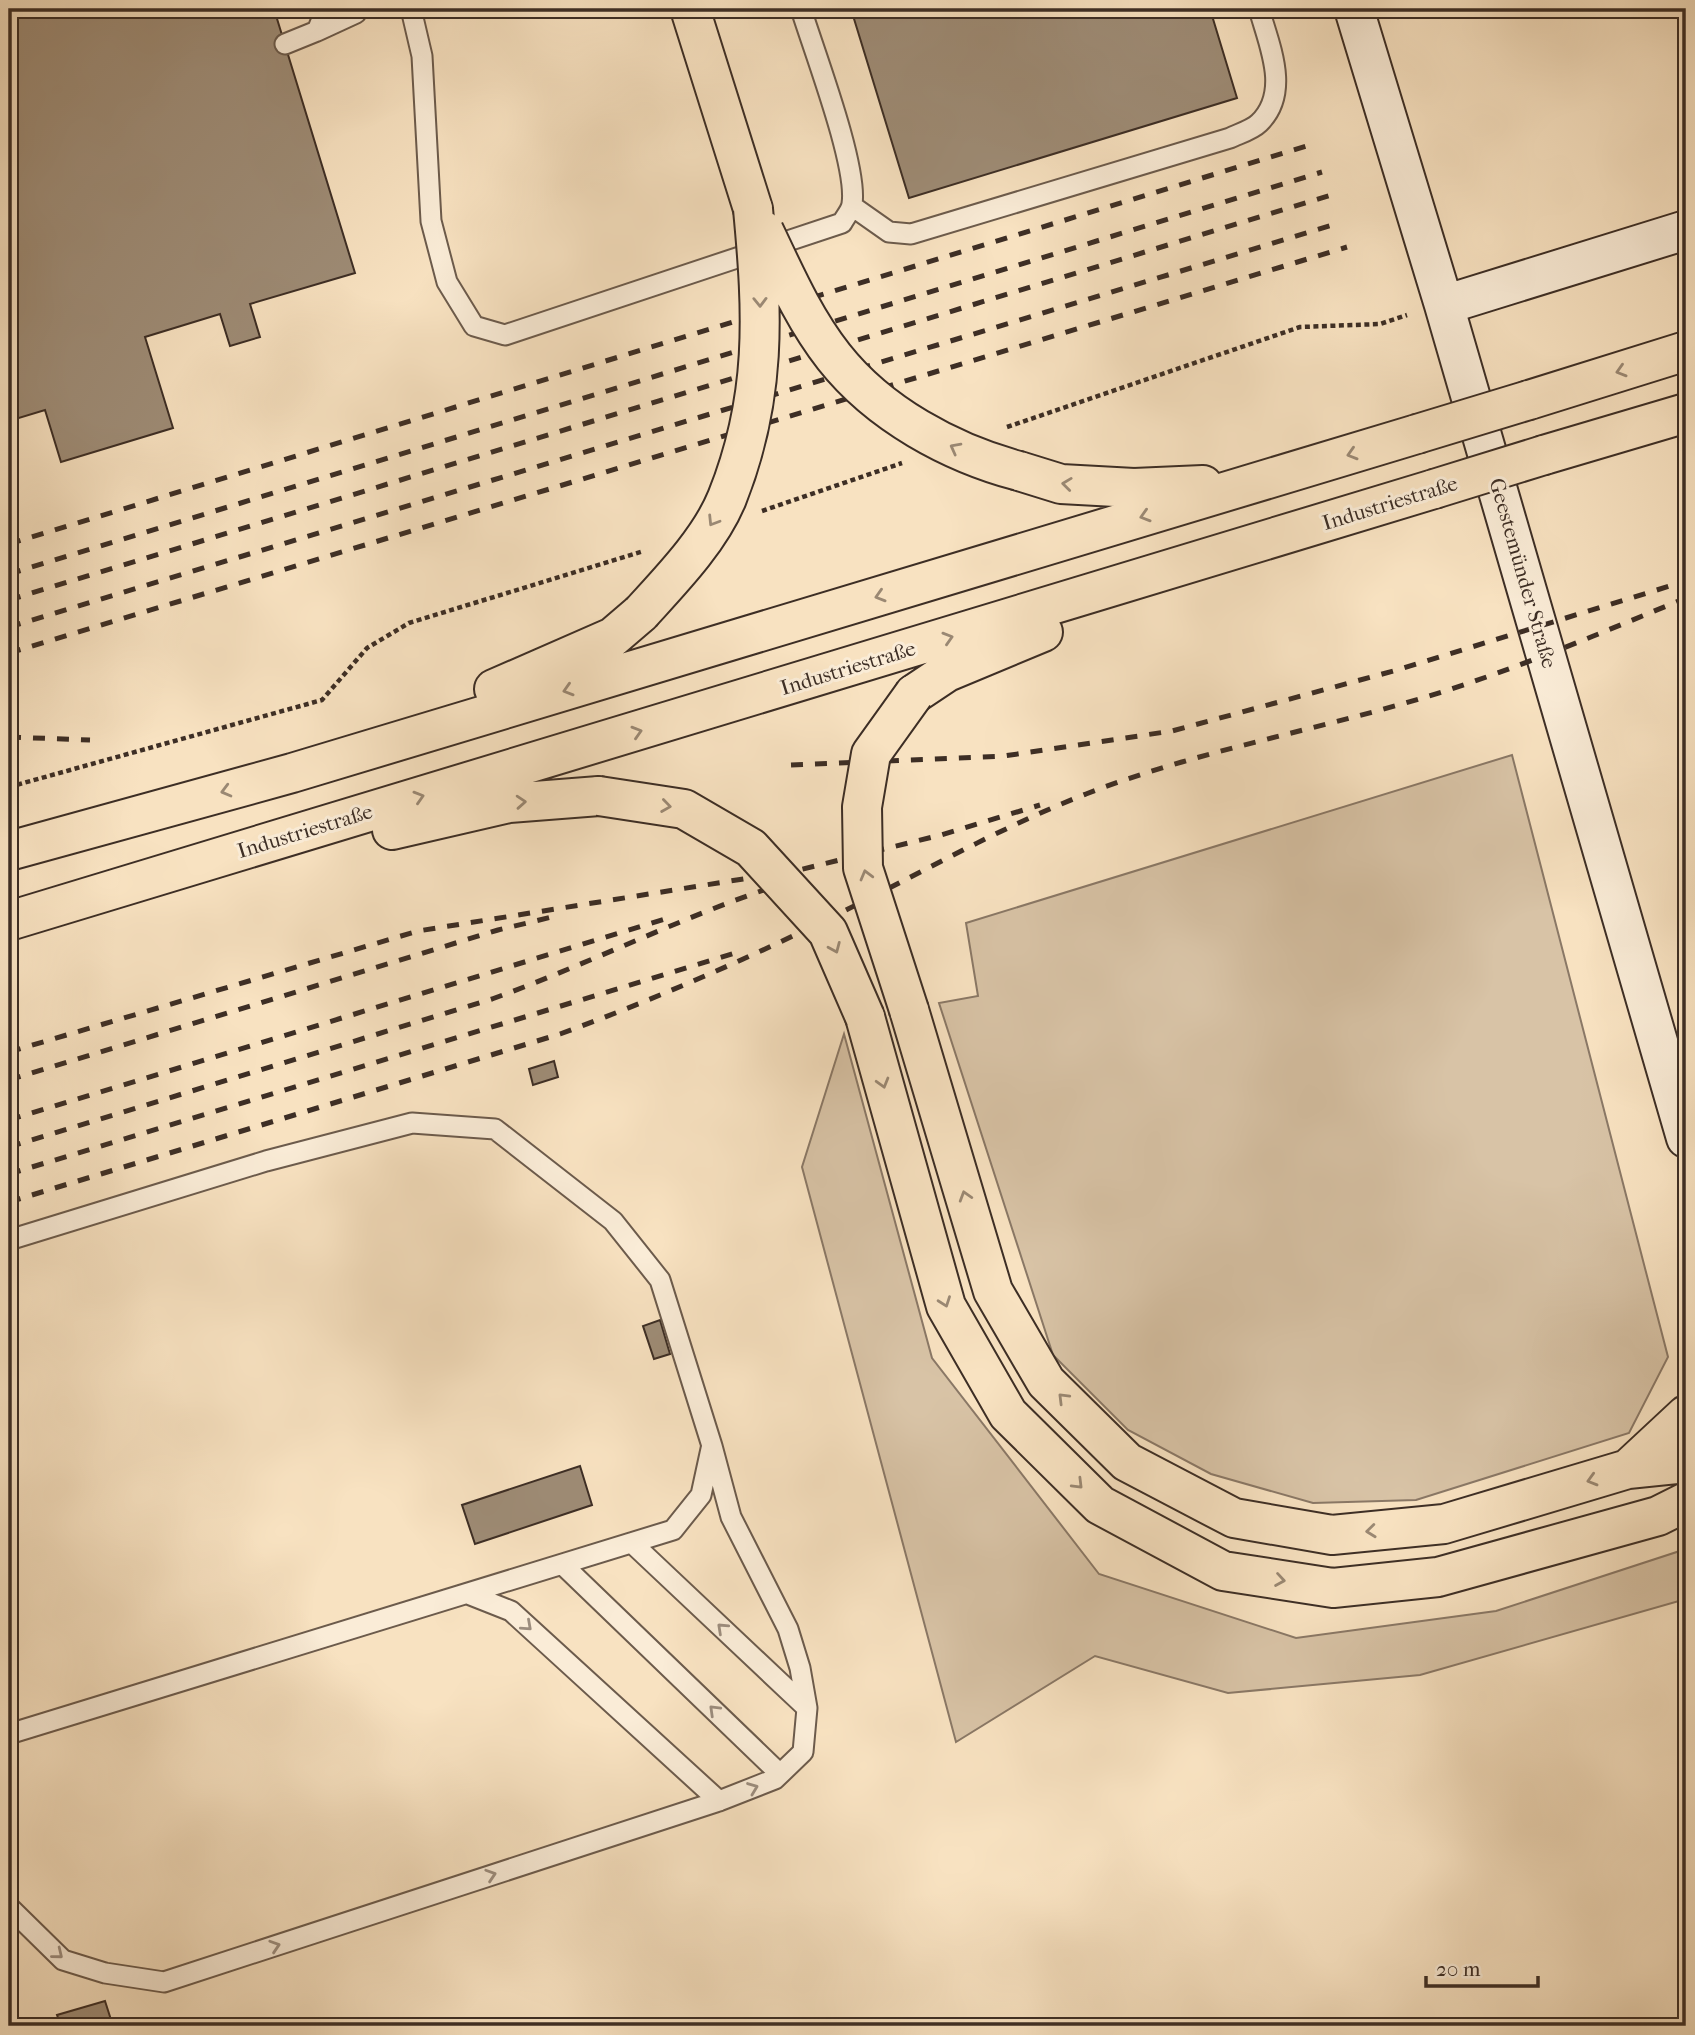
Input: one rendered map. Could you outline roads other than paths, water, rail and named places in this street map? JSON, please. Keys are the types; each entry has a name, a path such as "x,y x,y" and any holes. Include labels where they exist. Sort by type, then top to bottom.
{"highway":[{"path":"691,9 753,209 799,305 835,358 869,392 930,435 978,460 1061,484 1110,486 1257,483"},
{"path":"292,773 570,658 613,637 641,613 683,567 726,500 755,406 761,352 753,209"},
{"path":"9,851 292,773 1686,351"},
{"name":"Industriestraße","path":"17,918 1686,414"},
{"path":"1242,549 947,672 914,694 871,754 862,807 863,869 909,1010 993,1291 1046,1382 1127,1462 1234,1518 1332,1535 1444,1524 1628,1469 1686,1464"},
{"path":"17,918 509,803 599,796 684,809 751,848 828,932 865,1017 946,1306 1008,1414 1100,1505 1223,1571 1334,1588 1438,1577 1658,1516 1686,1502"},
{"path":"1628,1469 1686,1415"}],"street":[{"name":"Geestemünder Straße","path":"1354,9 1444,304 1686,1138"},
{"path":"1444,304 1686,230"}],"lane":[{"path":"317,31 326,9"},
{"path":"285,44 356,13 358,9"},
{"path":"411,9 422,56 431,221 447,282 474,326 505,335 842,223 852,206 852,186 845,153 802,9"},
{"path":"852,206 889,232 911,234 1230,138 1258,124 1275,99 1276,71 1259,9"},
{"path":"9,1240 267,1161 412,1123 495,1129 613,1222 660,1280 712,1446 731,1517 788,1629 800,1668 807,1708 803,1752 775,1779 719,1801 164,1982 105,1973 63,1960 9,1907"},
{"path":"9,1734 673,1530 701,1495 712,1446"},
{"path":"632,1544 807,1708"},
{"path":"563,1565 780,1774"},
{"path":"468,1594 511,1611 719,1801"}],"railway":[{"path":"9,544 1313,144"},
{"path":"9,574 1322,172"},
{"path":"9,600 1331,195"},
{"path":"9,627 1339,223"},
{"path":"9,653 1347,247"},
{"path":"791,765 1004,756 1172,731 1397,670 1686,581"},
{"path":"9,1202 560,1034 767,948 990,837 1086,794 1168,766 1377,711 1487,677 1686,598"},
{"path":"9,737 90,740"},
{"path":"9,1052 418,931 799,870 941,835 1040,805"},
{"path":"9,1147 492,999 725,904 804,877"},
{"path":"9,1080 498,930 556,916"},
{"path":"9,1120 668,918"},
{"path":"9,1174 735,953"}]}
